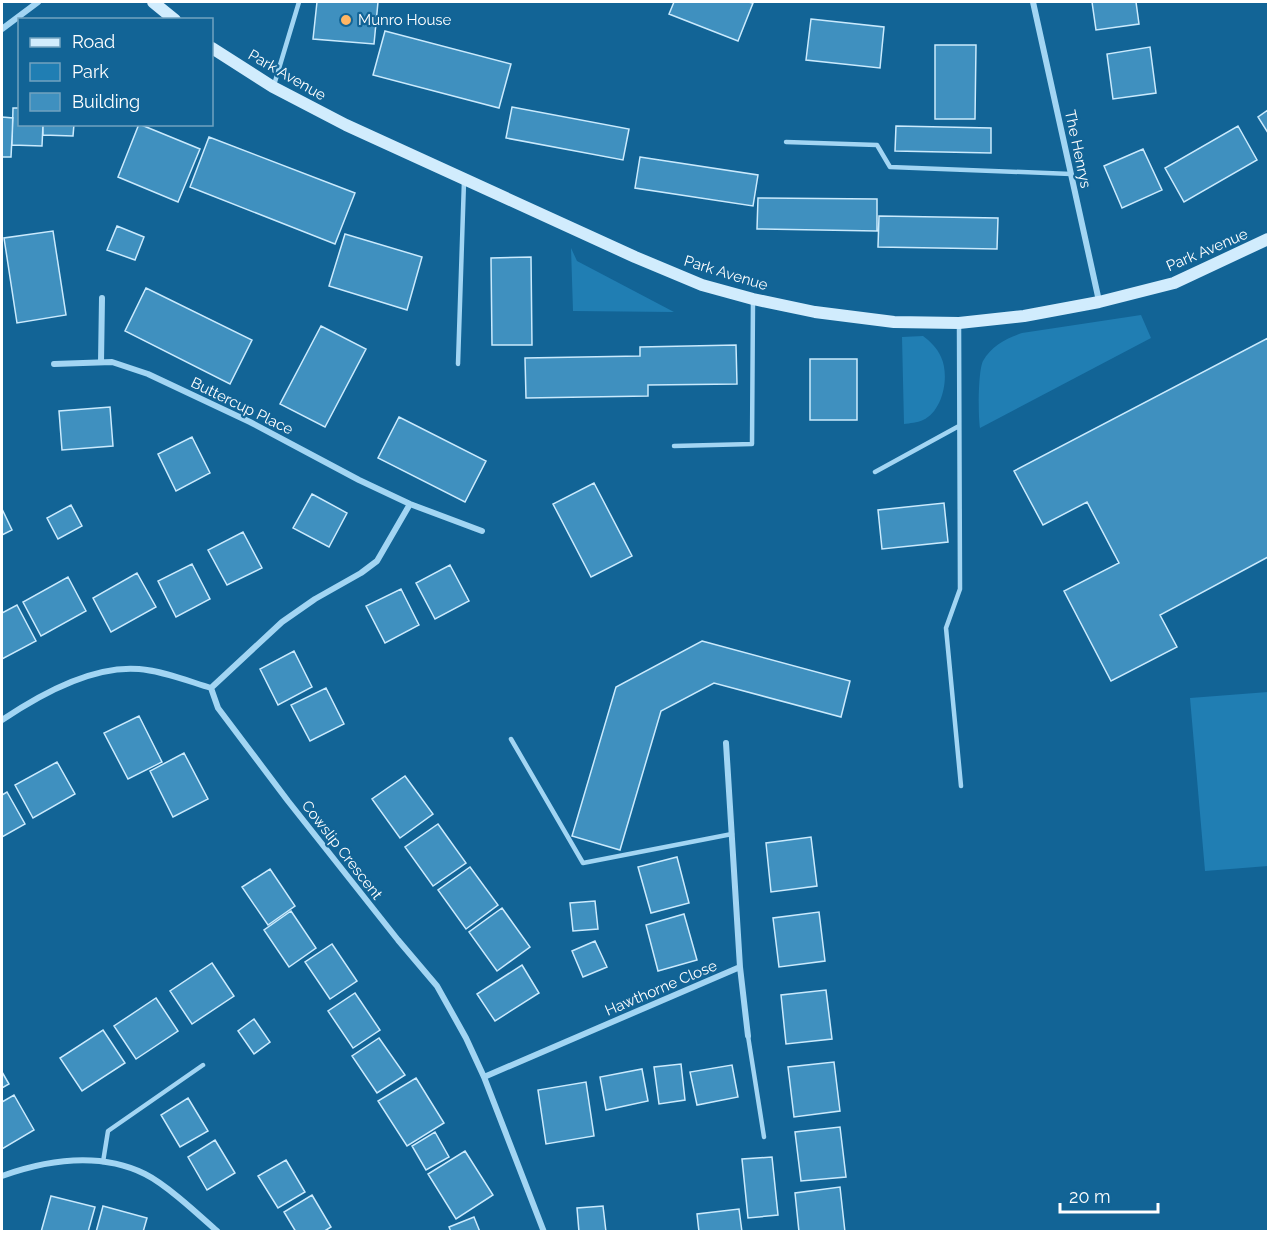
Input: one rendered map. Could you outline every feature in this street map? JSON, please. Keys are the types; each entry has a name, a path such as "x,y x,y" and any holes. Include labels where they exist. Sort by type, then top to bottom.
{"street":[{"path":"2,29 38,2"},
{"path":"153,2 173,18"},
{"name":"The Henrys","path":"1034,2 1099,302"},
{"name":"Park Avenue","path":"213,49 273,87 346,125 692,281 753,299 815,312 894,322 959,323 1024,316 1099,302 1173,283 1269,239"},
{"path":"101,362 102,298"},
{"name":"Buttercup Place","path":"54,364 112,362 148,374 250,422 358,480 410,504 482,531"},
{"path":"2,720 25,704 88,675 113,669 141,669 211,688 282,622 377,561 410,504"},
{"name":"Cowslip Crescent","path":"211,688 218,708 288,801 437,986 466,1038 484,1077 544,1232"},
{"name":"Hawthorne Close","path":"484,1077 740,967 726,742"},
{"path":"740,967 748,1036"},
{"path":"2,1176 22,1169 63,1161 115,1164 147,1175 218,1232"}],"lane":[{"path":"273,87 299,2"},
{"path":"786,141 877,145 890,167 1071,174"},
{"path":"458,364 464,179"},
{"path":"674,446 752,444 753,299"},
{"path":"959,323 960,589 946,628 961,786"},
{"path":"875,472 960,426"},
{"path":"511,739 583,863 732,834"},
{"path":"748,1036 764,1137"},
{"path":"103,1162 108,1131 203,1065"}],"green space":[{"path":"571,248 577,261 674,312 573,311"},
{"path":"1141,315 1151,338 980,428 981,366 990,351 1000,343 1022,333"},
{"path":"923,336 934,345 941,357 945,383 940,401 930,415 921,421 904,424 902,337"},
{"path":"1268,692 1268,866 1205,871 1190,698"}],"building":[{"name":"Munro House","path":"317,2 378,2 374,44 313,39"},
{"path":"674,2 753,3 738,41 669,14"},
{"path":"1092,2 1136,2 1139,24 1096,30"},
{"path":"811,19 884,27 880,68 806,60"},
{"path":"385,31 511,64 499,108 373,75"},
{"path":"935,45 976,45 975,119 935,119"},
{"path":"1150,47 1156,93 1113,99 1107,54"},
{"path":"512,107 629,129 623,160 506,138"},
{"path":"13,108 18,108 18,126 43,126 42,146 12,145"},
{"path":"1268,110 1268,133 1258,117"},
{"path":"2,117 13,118 11,157 2,157"},
{"path":"43,126 74,126 73,136 43,135"},
{"path":"138,126 144,126 200,149 178,202 118,177"},
{"path":"896,126 991,128 991,153 895,151"},
{"path":"1238,126 1257,160 1184,202 1165,168"},
{"path":"209,137 355,193 335,244 190,187"},
{"path":"1143,149 1162,190 1122,208 1104,166"},
{"path":"640,157 758,175 753,206 635,188"},
{"path":"758,198 877,199 877,231 757,229"},
{"path":"879,216 998,218 997,249 878,247"},
{"path":"117,226 144,237 135,260 107,250"},
{"path":"53,231 66,315 17,323 4,238"},
{"path":"345,234 422,257 407,310 329,286"},
{"path":"531,257 532,345 492,345 491,258"},
{"path":"146,288 252,340 230,384 125,331"},
{"path":"321,326 366,349 325,427 280,404"},
{"path":"1268,338 1268,557 1160,615 1177,647 1111,681 1064,591 1119,563 1087,502 1043,525 1014,471"},
{"path":"736,345 737,384 648,385 648,396 526,398 525,358 640,356 640,347"},
{"path":"810,359 857,359 857,420 810,420"},
{"path":"110,407 113,446 62,450 59,411"},
{"path":"399,417 486,461 465,502 378,458"},
{"path":"192,437 210,473 176,491 158,454"},
{"path":"594,483 632,556 591,577 553,504"},
{"path":"312,494 347,513 329,547 293,528"},
{"path":"944,503 948,542 882,549 878,510"},
{"path":"71,505 82,526 58,539 47,518"},
{"path":"2,509 12,530 2,535"},
{"path":"243,532 262,568 227,585 208,550"},
{"path":"192,564 210,599 176,617 158,581"},
{"path":"450,565 469,601 435,619 416,583"},
{"path":"137,573 156,607 111,632 93,598"},
{"path":"68,577 86,611 41,636 23,602"},
{"path":"401,589 419,625 385,643 366,606"},
{"path":"17,605 36,641 2,659 2,613"},
{"path":"702,641 850,681 841,717 714,683 661,711 620,850 572,836 616,687"},
{"path":"294,651 312,687 278,705 260,669"},
{"path":"326,688 344,724 310,741 291,705"},
{"path":"139,716 162,762 128,779 104,733"},
{"path":"184,753 208,799 173,817 150,771"},
{"path":"57,762 75,794 33,818 15,785"},
{"path":"405,776 433,814 400,838 372,799"},
{"path":"7,792 25,824 2,837 2,795"},
{"path":"438,824 466,863 433,886 405,847"},
{"path":"811,837 817,886 771,892 766,843"},
{"path":"677,857 689,903 651,913 638,867"},
{"path":"470,867 498,905 466,929 438,890"},
{"path":"270,869 295,906 268,925 242,887"},
{"path":"595,901 598,929 573,931 570,903"},
{"path":"502,908 530,947 497,971 469,932"},
{"path":"291,911 316,948 289,967 264,930"},
{"path":"819,912 825,961 779,967 773,918"},
{"path":"684,914 697,960 658,971 646,925"},
{"path":"595,941 607,967 583,977 572,951"},
{"path":"332,944 357,981 330,999 305,962"},
{"path":"212,963 234,996 192,1024 170,991"},
{"path":"522,965 539,993 495,1021 477,994"},
{"path":"826,990 832,1039 786,1044 781,995"},
{"path":"355,993 380,1030 353,1048 328,1011"},
{"path":"156,998 178,1031 136,1059 114,1026"},
{"path":"254,1019 270,1042 254,1054 238,1031"},
{"path":"103,1030 125,1063 82,1091 60,1058"},
{"path":"379,1038 405,1075 377,1093 352,1056"},
{"path":"834,1062 840,1111 794,1117 788,1067"},
{"path":"681,1064 685,1100 659,1104 654,1067"},
{"path":"732,1065 738,1097 697,1105 690,1072"},
{"path":"642,1069 648,1101 606,1110 600,1077"},
{"path":"2,1072 9,1084 2,1088"},
{"path":"416,1078 444,1123 407,1146 378,1101"},
{"path":"586,1082 594,1136 546,1144 538,1090"},
{"path":"14,1095 34,1130 2,1149 2,1102"},
{"path":"188,1098 208,1131 180,1147 161,1115"},
{"path":"840,1127 846,1177 801,1181 795,1132"},
{"path":"435,1132 449,1157 426,1170 412,1146"},
{"path":"215,1140 235,1173 207,1190 188,1157"},
{"path":"465,1151 493,1195 456,1219 428,1174"},
{"path":"772,1157 778,1215 748,1218 742,1159"},
{"path":"286,1160 305,1192 278,1208 258,1176"},
{"path":"840,1187 845,1232 799,1232 795,1193"},
{"path":"312,1195 331,1227 323,1232 296,1232 284,1212"},
{"path":"51,1196 95,1207 88,1232 41,1232"},
{"path":"103,1206 147,1218 143,1232 96,1232"},
{"path":"603,1206 606,1232 579,1232 577,1208"},
{"path":"739,1209 742,1232 699,1232 697,1214"},
{"path":"474,1217 480,1232 451,1232 449,1227"}],"place":[{"name":"Munro House","path":"346,20"}]}
